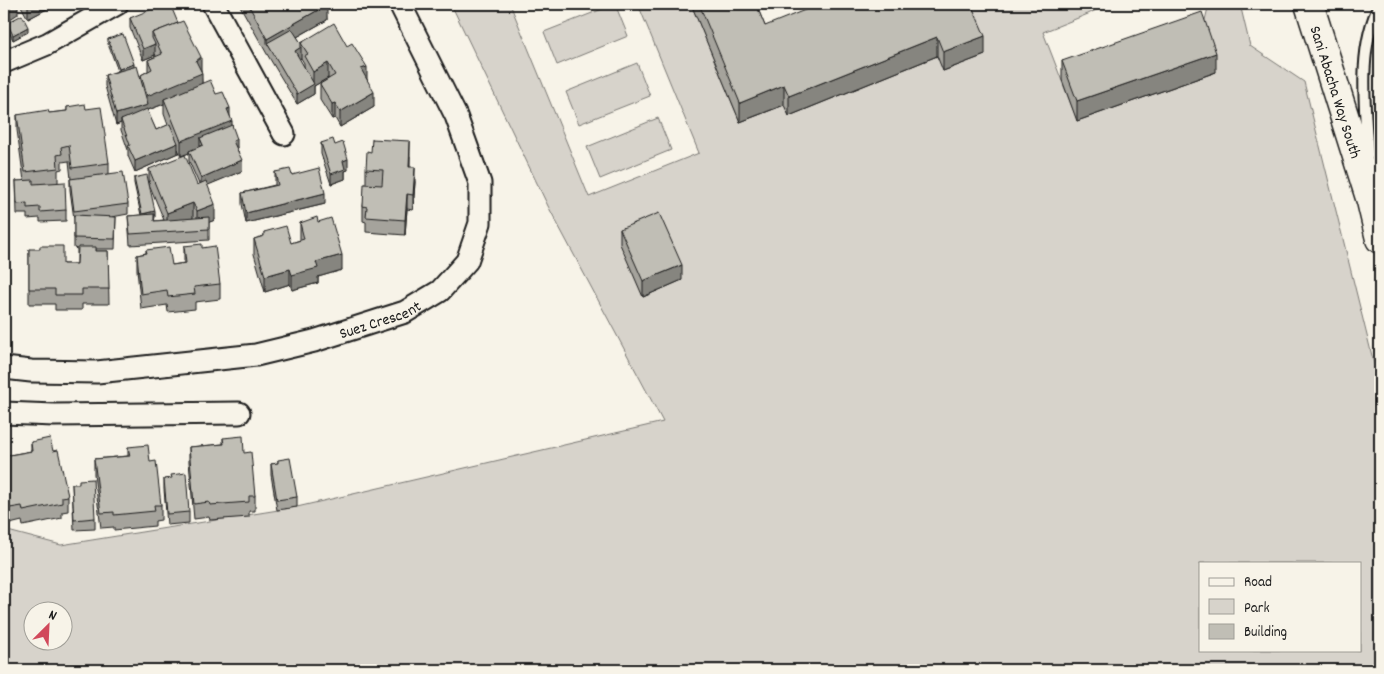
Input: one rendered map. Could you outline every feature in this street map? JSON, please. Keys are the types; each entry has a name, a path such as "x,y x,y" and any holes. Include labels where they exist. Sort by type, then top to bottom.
{"highway":[{"name":"Sani Abacha Way South","path":"1308,4 1371,201 1380,238"}],"street":[{"path":"213,4 284,134"},
{"name":"Suez Crescent","path":"4,368 31,372 97,372 256,355 314,341 405,312 440,291 467,261 480,223 480,183 456,116 400,4"},
{"path":"4,62 47,44 107,6"},
{"path":"4,413 54,415 239,413"}],"lane":[{"path":"1371,201 1363,82 1368,47 1380,4"}],"green space":[{"path":"451,4 510,4 589,197 699,153 638,4 691,4 740,122 784,105 789,115 937,56 944,71 964,4 1108,4 1043,32 1077,120 1216,72 1202,32 1209,4 1240,4 1250,46 1304,82 1380,388 1380,670 4,670 4,530 61,545 297,507 663,422 548,206"},
{"path":"615,4 628,36 557,65 544,32"},
{"path":"637,63 650,96 579,124 566,92"},
{"path":"658,118 671,150 600,179 587,147"}],"building":[{"path":"164,4 170,4 178,23 152,33 155,44 143,49 130,18"},
{"path":"248,4 326,4 327,5 267,39"},
{"path":"699,4 756,4 765,26 820,4 971,4 985,36 943,52 937,37 789,96 784,85 740,103"},
{"path":"1202,12 1216,53 1077,101 1062,61"},
{"path":"22,15 28,27 13,35 7,23"},
{"path":"183,21 201,57 196,61 202,73 147,96 141,75 152,69 148,60 162,54 152,33"},
{"path":"334,23 347,46 352,43 367,67 361,69 374,92 340,112 335,103 332,104 320,84 335,75 328,63 313,72 304,56 308,54 301,43"},
{"path":"292,29 301,43 301,47 295,51 314,84 297,94 267,43"},
{"path":"123,34 134,64 119,69 108,39"},
{"path":"137,66 148,105 116,114 105,75"},
{"path":"210,80 216,94 223,92 230,108 227,109 232,121 181,141 164,99"},
{"path":"85,104 86,109 101,107 109,163 72,168 69,145 61,147 62,154 57,155 58,168 25,172 17,115 48,110 49,113 67,111 67,107"},
{"path":"147,109 156,130 170,124 178,143 135,161 128,146 130,145 121,120"},
{"path":"232,125 237,139 233,141 242,160 201,178 189,151 203,145 200,138"},
{"path":"333,139 335,145 343,142 348,159 343,161 345,169 331,174 321,143"},
{"path":"372,139 410,141 409,167 415,167 413,195 407,194 405,220 366,217 367,207 363,206 364,184 382,185 383,170 366,169 367,151 371,152"},
{"path":"185,155 197,185 206,181 215,204 197,211 193,203 167,213 149,169"},
{"path":"319,168 325,193 246,213 242,193 278,185 275,172 290,169 292,175"},
{"path":"123,172 128,204 74,211 70,179"},
{"path":"147,175 155,211 142,214 134,178"},
{"path":"33,180 33,184 65,182 66,210 40,212 40,207 27,208 27,203 17,204 16,181"},
{"path":"659,213 682,265 643,281 620,229"},
{"path":"154,214 154,221 209,217 209,229 130,234 128,216"},
{"path":"74,215 116,217 115,239 74,238"},
{"path":"317,217 318,222 331,218 342,255 316,262 318,268 292,275 290,269 265,276 254,239 264,236 264,232 286,226 291,243 304,239 300,223"},
{"path":"202,244 202,248 215,246 220,284 194,287 195,294 168,297 167,290 141,294 137,255 147,253 146,250 169,247 172,265 186,263 184,246"},
{"path":"40,246 63,246 63,264 77,264 78,247 96,247 96,251 108,251 109,289 82,289 82,295 55,295 55,289 29,289 29,249 40,249"},
{"path":"243,436 244,453 251,452 255,496 249,496 249,502 210,505 209,502 194,504 189,447 224,444 223,438"},
{"path":"50,438 53,451 58,450 68,496 62,497 62,503 23,511 22,506 10,508 4,484 4,456 32,451 31,442"},
{"path":"148,445 150,462 156,461 161,505 154,505 155,511 114,515 114,512 101,513 94,459 130,456 128,447"},
{"path":"290,458 297,497 277,500 271,464 278,463 278,460"},
{"path":"186,473 189,512 167,514 164,479 172,478 171,475"},
{"path":"93,479 95,518 74,520 72,484 79,484 79,480"}]}
